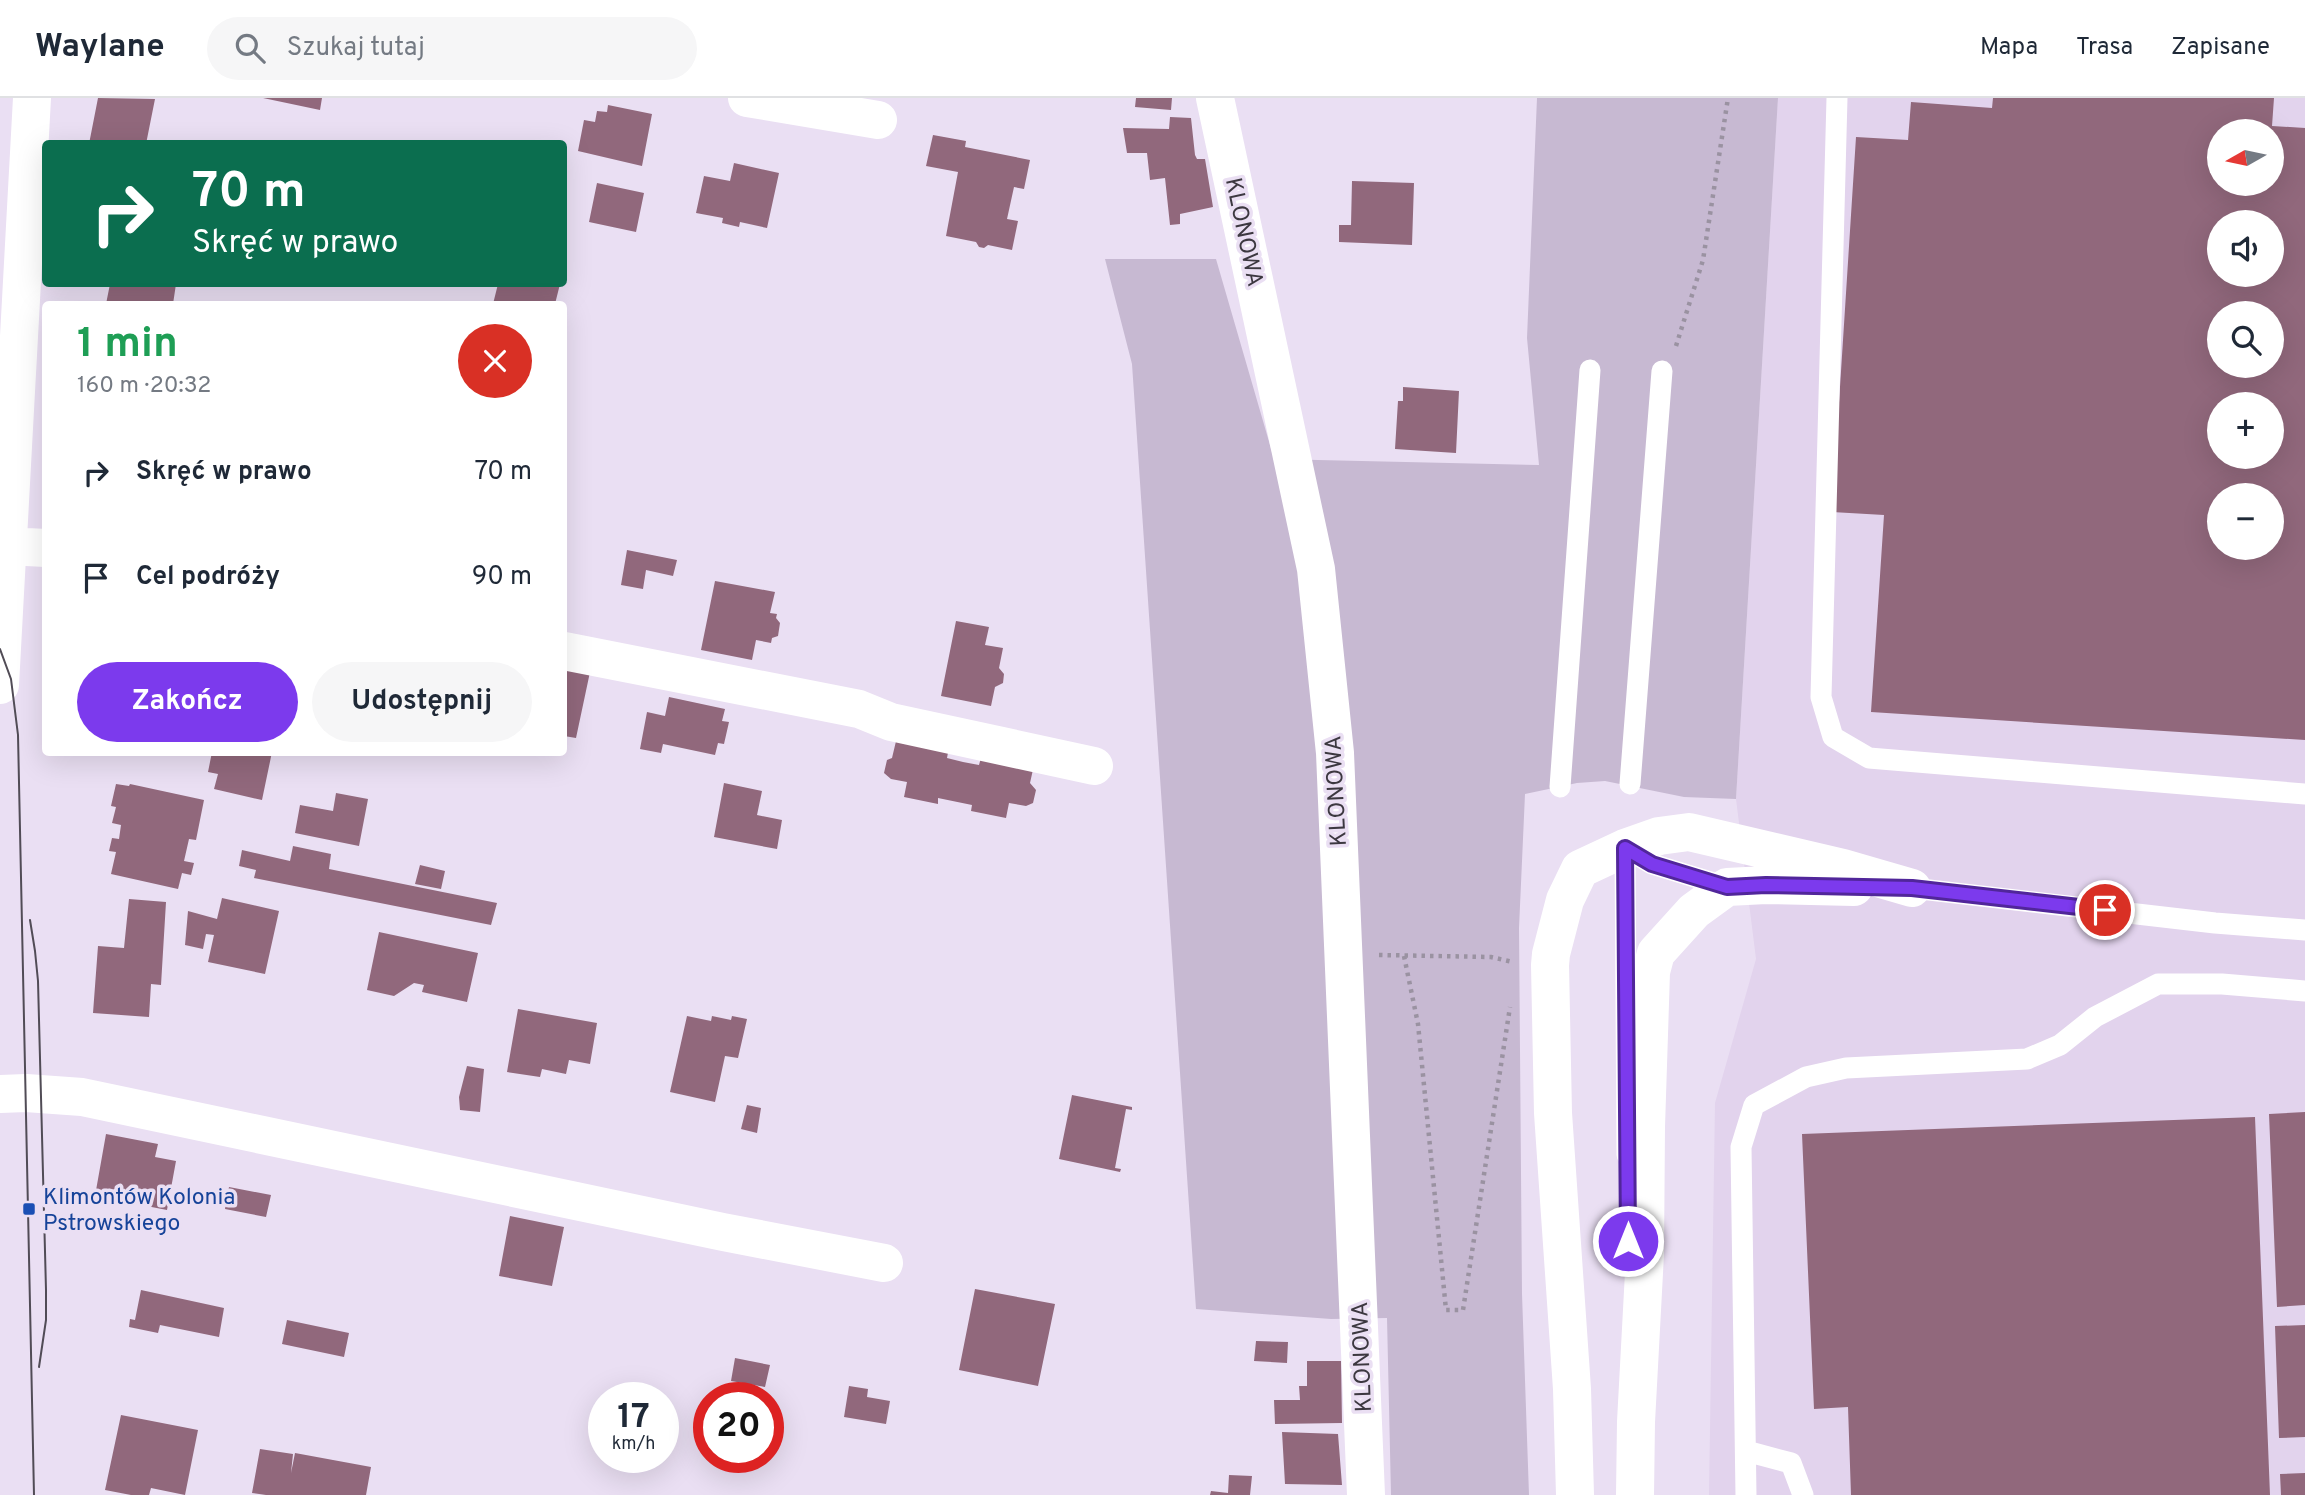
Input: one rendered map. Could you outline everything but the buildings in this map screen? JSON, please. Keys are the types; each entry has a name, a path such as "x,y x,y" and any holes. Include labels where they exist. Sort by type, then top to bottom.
{"street":[{"path":"0,685 5,528 32,98"},
{"path":"747,98 878,120"},
{"name":"KLONOWA","path":"1215,98 1316,569 1335,753 1366,1495"},
{"path":"5,528 42,546"},
{"path":"567,651 859,709 891,722 1094,766"},
{"path":"1575,1495 1572,1389 1553,1114 1550,954 1565,900 1580,869 1659,836 1689,832 1843,868 1912,888"},
{"path":"1635,1495 1645,1254 1651,972 1656,953 1693,911 1727,887 1766,885 1912,888"},
{"path":"0,1094 82,1097 723,1232 884,1263"}],"lane":[{"path":"1837,98 1821,697 1833,737 1869,758 2305,794"},
{"path":"1560,787 1590,370"},
{"path":"1630,784 1662,371"},
{"path":"1625,848 1652,864 1727,887"},
{"path":"1625,848 1628,1294 1636,1422"},
{"path":"1912,888 2215,923 2305,930"},
{"path":"1746,1495 1741,1147 1754,1105 1806,1077 1846,1068 2027,1059 2060,1045 2095,1017 2158,984 2222,984 2305,991"},
{"path":"1746,1451 1791,1463 1803,1495"}],"path":[{"path":"1662,371 1676,346 1703,260 1728,98"},
{"path":"1404,956 1418,1024 1446,1310 1463,1310 1511,1003"},
{"path":"1412,957 1491,957 1517,962"}],"shaded area":[{"path":"1537,98 1778,98 1736,799 1684,797 1605,781 1577,783 1525,794 1519,928 1522,1294 1529,1495 1391,1495 1387,1318 1331,1319 1196,1309 1132,364 1105,259 1216,259 1274,459 1539,465 1527,338"},
{"path":"1778,98 2305,98 2305,1495 1709,1495 1715,1103 1756,959 1736,799"}],"tram line":[{"path":"0,649 11,679 18,735 34,1495"},
{"path":"30,920 38,981 46,1290 46,1320 39,1367"}],"place":[{"name":"Klimontów Kolonia Pstrowskiego","path":"29,1209"}],"route":[{"path":"1628,1241 1625,848 1652,864 1727,887 1766,885 1912,888 2105,910"}]}
